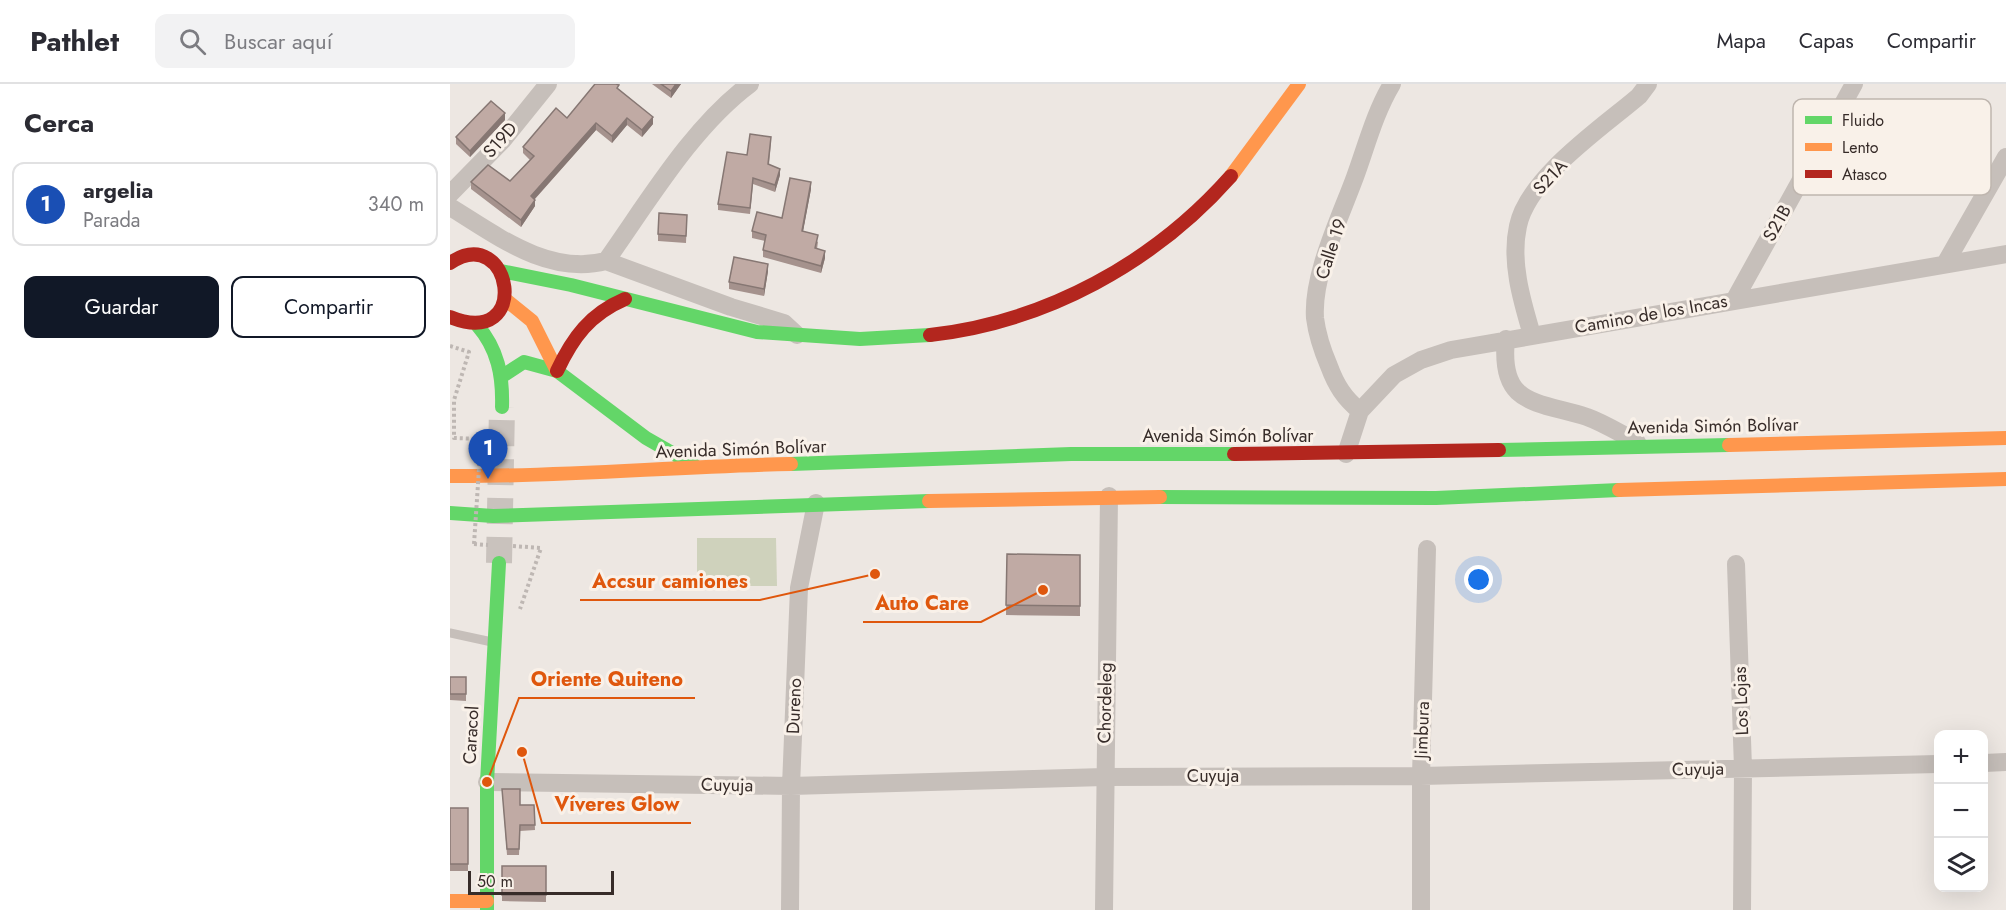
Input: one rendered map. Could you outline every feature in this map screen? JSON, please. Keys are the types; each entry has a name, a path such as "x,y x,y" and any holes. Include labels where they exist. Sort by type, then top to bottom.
{"main road":[{"path":"550,294 602,295 757,332 844,339 945,334 1009,320 1059,302 1166,238 1208,201 1243,163 1299,84"},
{"path":"451,259 464,256 485,257 501,271 506,280 510,298 535,324 556,371"},
{"path":"501,271 565,282 602,295"},
{"path":"450,317 468,325 477,325 495,317 510,298"},
{"path":"556,371 579,329 594,314 625,299"},
{"path":"477,325 488,339 504,375 502,407"},
{"path":"504,375 524,362 556,371 646,438 695,466"},
{"name":"Avenida Simón Bolívar","path":"450,476 535,477 695,466 878,463 1071,454 1346,454 2006,438"},
{"path":"450,513 493,516 816,503 1109,496 1436,498 1743,484 2006,479"},
{"name":"Caracol","path":"487,906 487,782 499,562"},
{"path":"450,901 487,906"}],"street":[{"name":"S19D","path":"450,194 502,141 548,84"},
{"path":"606,261 668,173 721,108 750,84"},
{"name":"Calle 19","path":"1360,411 1347,401 1336,385 1323,352 1315,318 1316,296 1338,225 1378,115 1392,84"},
{"name":"S21A","path":"1532,335 1519,288 1518,225 1533,194 1563,162 1639,96 1648,84"},
{"name":"S21B","path":"1846,99 1854,84"},
{"path":"1991,183 2006,157"},
{"name":"S21B","path":"1735,299 1793,194"},
{"path":"1945,264 1984,195"},
{"path":"450,207 528,253 567,264 590,265 606,261 731,308 783,323 797,335"},
{"name":"Camino de los Incas","path":"1346,454 1360,411 1394,375 1421,360 1451,350 1735,299 2006,254"},
{"path":"1506,339 1504,366 1514,389 1520,395 1537,403 1590,418 1644,445"},
{"name":"Chordeleg","path":"1104,910 1109,496"},
{"name":"Dureno","path":"790,910 791,786 800,588 816,503"},
{"name":"Jimbura","path":"1422,910 1421,776 1427,549"},
{"name":"Los Lojas","path":"1736,564 1743,768 1742,910"},
{"path":"1988,763 2006,762"},
{"name":"Cuyuja","path":"487,782 791,786 1104,777 1421,776 1934,764"}],"lane":[{"path":"450,633 494,642"}],"path":[{"path":"450,346 469,352 454,400 454,438 481,440 474,544"},
{"path":"519,612 541,548"}],"green space":[{"path":"697,538 776,538 777,586 697,586"}],"building":[{"path":"595,84 619,85 617,88 653,117 642,130 627,118 612,136 596,123 531,196 535,200 521,220 471,182 488,165 510,181 534,156 523,147 556,108 567,118"},
{"path":"661,84 676,84 671,91"},
{"path":"491,101 505,113 470,151 456,137"},
{"path":"750,134 771,137 768,164 780,169 775,185 753,178 750,208 718,204 727,152 747,155"},
{"path":"790,178 811,182 802,231 818,235 815,248 825,251 821,266 763,250 766,235 752,231 757,212 782,218"},
{"path":"659,213 687,215 686,236 658,234"},
{"path":"734,257 768,264 764,289 729,282"},
{"path":"1007,554 1080,555 1080,606 1006,605"},
{"path":"450,677 466,677 466,694 450,694"},
{"path":"502,789 520,789 520,805 534,805 535,825 520,825 519,849 507,849"},
{"path":"450,808 468,808 468,864 450,864"},
{"path":"502,866 546,866 546,895 502,895"}],"tunnel":[{"path":"499,563 502,407"}],"traffic: fast":[{"path":"501,271 571,285 757,332 860,339 930,335"},
{"path":"477,325 490,344 498,363 502,407"},
{"path":"504,375 524,362 557,371 646,438 695,466"},
{"path":"1499,450 1729,445"},
{"path":"791,464 1071,454 1234,454"},
{"path":"1160,497 1436,498 1619,490"},
{"path":"450,513 493,516 929,501"},
{"path":"487,910 487,782 499,563"}],"traffic: slow":[{"path":"1231,176 1299,84"},
{"path":"506,300 532,321 557,371"},
{"path":"1729,445 2006,438"},
{"path":"450,476 535,475 791,464"},
{"path":"1619,490 2006,479"},
{"path":"929,501 1160,497"},
{"path":"450,901 487,901"}],"traffic: jam":[{"path":"930,335 973,328 1015,317 1056,302 1095,283 1133,261 1168,236 1231,176"},
{"path":"450,263 471,255 488,258 499,271 504,287 503,304 494,317 476,323 450,317"},
{"path":"557,371 576,337 592,319 625,299"},
{"path":"1234,454 1499,450"}],"place":[{"name":"argelia","path":"488,479"},
{"name":"Accsur camiones","path":"875,574"},
{"name":"Auto Care","path":"1043,590"},
{"name":"Víveres Glow","path":"522,752"},
{"name":"Oriente Quiteno","path":"487,782"}]}
